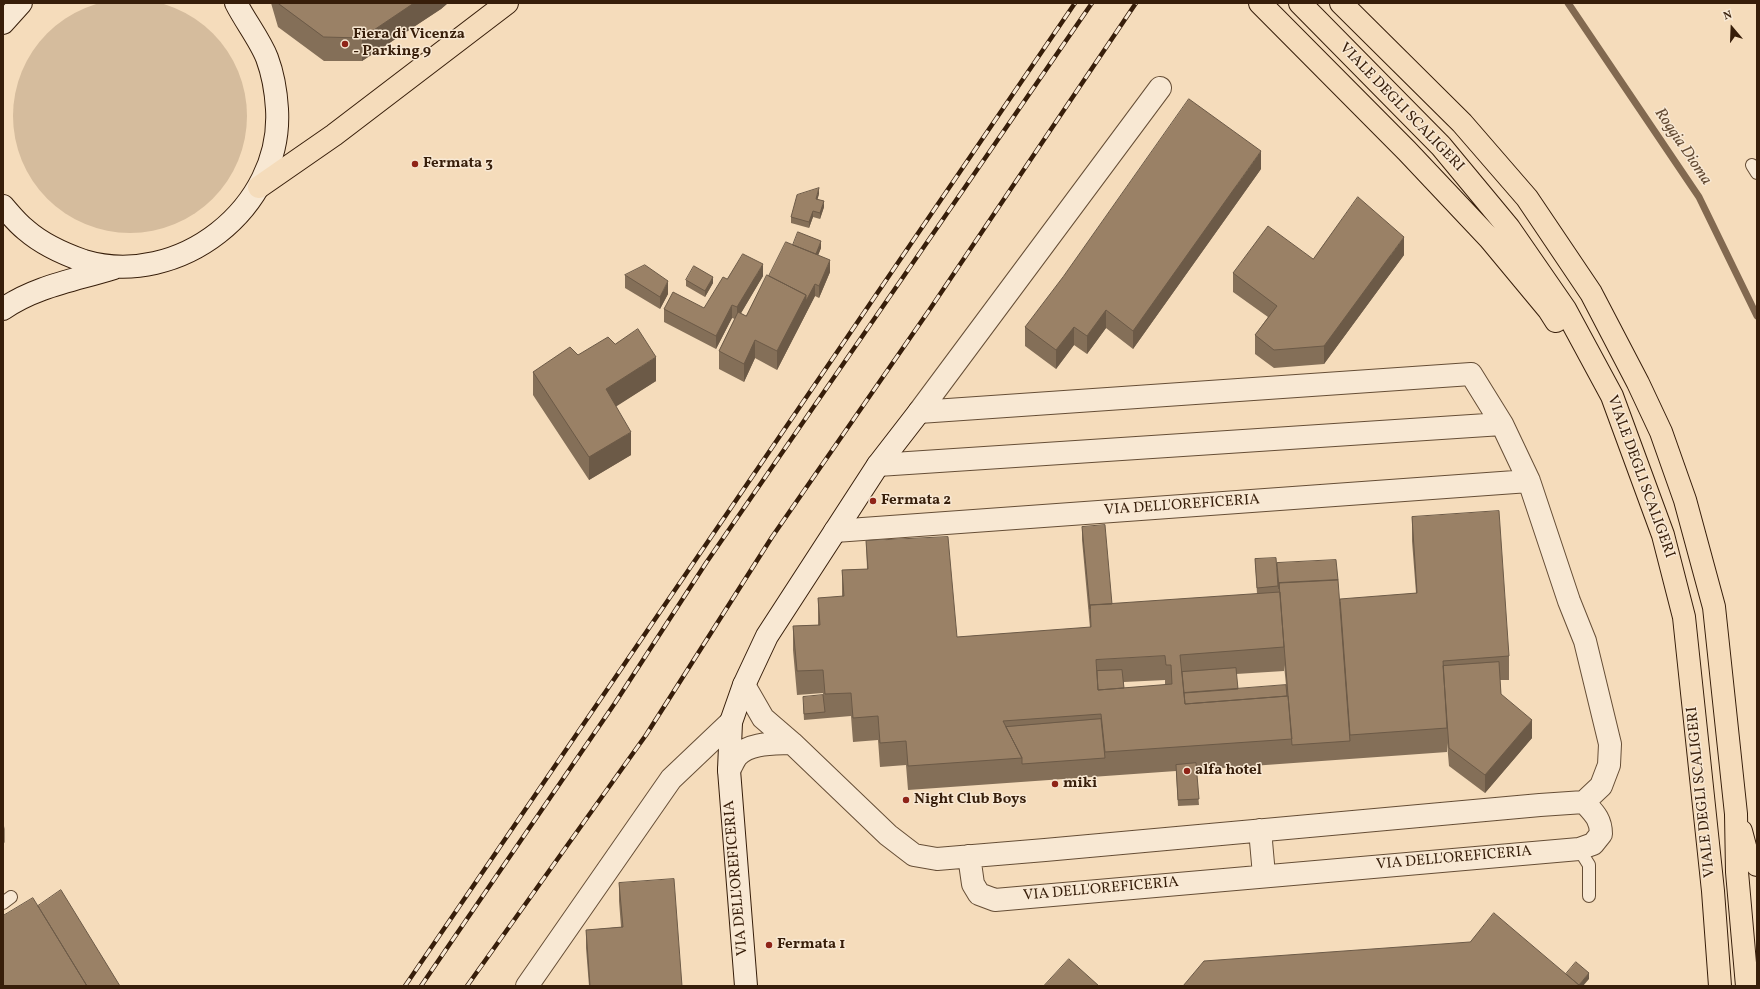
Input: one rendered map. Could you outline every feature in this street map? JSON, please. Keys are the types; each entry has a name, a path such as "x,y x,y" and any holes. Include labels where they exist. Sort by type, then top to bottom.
{"highway":[{"path":"259,187 334,135 507,3"},
{"path":"1260,3 1407,150 1490,239 1549,310 1594,382 1634,451"},
{"name":"VIALE DEGLI SCALIGERI","path":"1300,3 1442,146 1509,228 1565,309 1612,396 1634,451 1663,534 1684,617 1713,891 1720,986"},
{"name":"VIALE DEGLI SCALIGERI","path":"1341,3 1462,123 1527,198 1591,293 1638,383 1661,432 1685,500 1714,607 1736,814 1737,872 1747,986"},
{"path":"1736,814 1746,850 1757,866"}],"street":[{"path":"3,23 21,3"},
{"path":"3,206 26,230 54,249 85,261 119,266 147,265 175,258 200,246 223,230 243,210 259,187 270,163 276,136 278,110 274,83 267,58 236,8"},
{"name":"VIA DELL'OREFICERIA","path":"746,986 729,770 731,722 744,685 767,636 878,465 1160,88"},
{"path":"3,309 17,299 51,285 75,280 119,266"},
{"path":"744,685 763,718 792,743 888,835 914,855 937,859 1584,802 1601,786 1609,765 1610,744 1584,641 1529,481 1502,424 1471,374 919,412"},
{"path":"878,465 1502,424"},
{"name":"VIA DELL'OREFICERIA","path":"835,531 1529,481"},
{"path":"526,986 671,780 731,722"},
{"path":"729,770 738,756 750,748 792,743"},
{"name":"VIA DELL'OREFICERIA","path":"970,856 973,884 979,894 994,900 1264,875 1579,849 1593,844 1601,834 1601,825 1597,816 1584,802"},
{"path":"1260,830 1264,875"}],"lane":[{"path":"1579,849 1589,865 1589,896"}],"shaded area":[{"path":"130,-1 164,4 175,8 195,19 213,33 227,51 238,71 242,82 247,116 242,150 238,161 227,181 213,199 195,213 175,224 164,228 130,233 96,228 85,224 65,213 47,199 33,181 22,161 18,150 13,116 18,82 22,71 33,51 47,33 65,19 85,8 96,4"}],"building":[{"path":"278,3 414,3 362,38 324,37"},
{"path":"1189,99 1261,151 1133,331 1106,310 1087,336 1074,327 1056,350 1025,327 1063,277"},
{"path":"819,188 816,199 824,201 820,213 813,211 809,222 791,217 797,195"},
{"path":"1358,197 1404,237 1324,346 1274,350 1255,335 1277,306 1233,273 1268,226 1313,259"},
{"path":"798,232 821,241 816,254 793,245"},
{"path":"786,242 830,260 819,286 815,284 806,301 806,295 769,276"},
{"path":"743,254 763,264 737,307 732,305 716,336 664,309 673,292 704,308 723,277 727,279"},
{"path":"645,265 668,281 660,297 625,275"},
{"path":"694,266 713,277 705,291 686,280"},
{"path":"767,275 806,295 777,351 755,340 744,364 719,351 738,312 746,316"},
{"path":"638,329 656,357 606,389 631,432 589,457 533,372 570,347 578,355 608,337 615,344"},
{"path":"1499,511 1509,656 1443,661 1447,728 1350,735 1340,599 1417,593 1412,517"},
{"path":"1105,525 1112,604 1090,605 1090,609 1082,527"},
{"path":"948,537 957,637 1091,627 1090,605 1280,592 1284,647 1180,655 1185,704 1288,696 1292,739 1105,752 1101,714 1003,721 1022,758 908,766 906,741 880,743 878,716 853,718 851,693 825,694 823,670 797,671 793,626 820,625 818,598 844,596 842,570 868,569 866,541","holes":["1165,656 1166,665 1171,665 1172,684 1098,690 1096,660"]},
{"path":"1276,558 1278,586 1257,588 1255,559"},
{"path":"1336,560 1338,580 1279,583 1279,589 1277,563"},
{"path":"1338,580 1350,741 1292,745 1279,583"},
{"path":"1499,662 1501,694 1532,720 1485,775 1449,748 1443,666"},
{"path":"1236,668 1238,689 1184,693 1182,672"},
{"path":"1122,670 1124,688 1098,690 1097,671"},
{"path":"1286,685 1287,696 1185,704 1184,693"},
{"path":"823,695 825,712 804,714 803,697"},
{"path":"1101,719 1105,758 1022,764 1022,758 1006,727"},
{"path":"1196,763 1199,799 1178,800 1176,765"},
{"path":"3,823 4,842 3,845"},
{"path":"674,879 682,986 590,986 586,930 623,927 619,883"},
{"path":"61,890 120,986 87,986 38,906"},
{"path":"33,898 87,986 3,986 3,916"},
{"path":"1494,913 1580,986 1183,986 1204,961 1470,942"},
{"path":"1069,959 1099,986 1044,986"},
{"path":"1576,962 1589,973 1579,985 1566,974"}],"waterway":[{"name":"Roggia Dioma","path":"1568,3 1699,197 1757,316"}],"railway":[{"path":"405,986 1075,3"},
{"path":"421,986 615,703 706,563 1092,3"},
{"path":"467,986 646,735 772,537 930,309 1136,3"}],"place":[{"name":"Fiera di Vicenza - Parking 9","path":"345,44"},
{"name":"Fermata 3","path":"415,164"},
{"name":"Fermata 2","path":"873,501"},
{"name":"alfa hotel","path":"1187,771"},
{"name":"miki","path":"1055,784"},
{"name":"Night Club Boys","path":"906,800"},
{"name":"Fermata 1","path":"769,945"}]}
